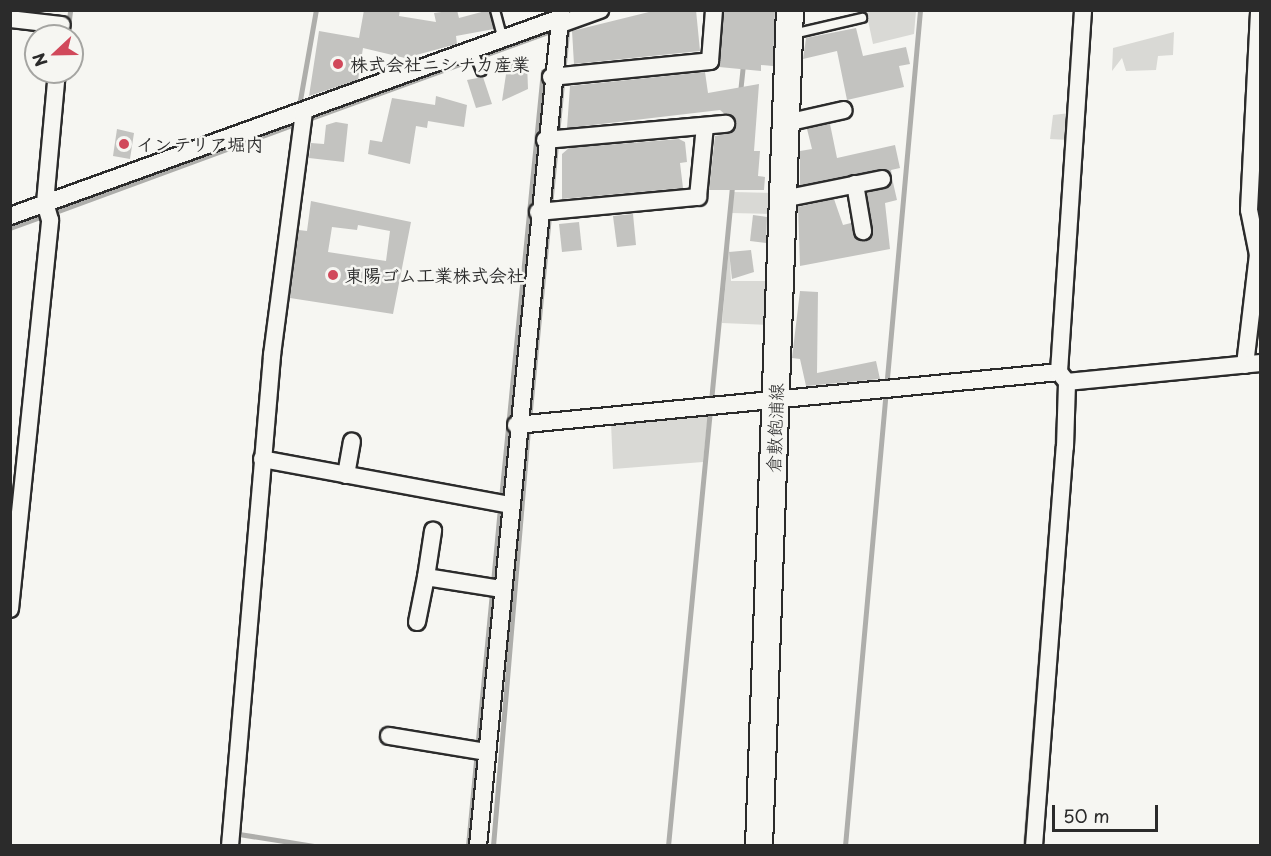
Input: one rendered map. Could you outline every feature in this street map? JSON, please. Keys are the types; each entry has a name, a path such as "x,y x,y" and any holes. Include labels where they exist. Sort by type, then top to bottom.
{"main road":[{"name":"倉敷飽浦線","path":"759,846 790,23"}],"street":[{"path":"10,216 48,211 300,117 477,60 503,40 563,19 600,10"},
{"path":"559,76 710,61 714,10"},
{"path":"1034,846 1083,10"},
{"path":"525,424 889,387 1063,377 1249,361 1258,255 1250,210 1259,10"},
{"path":"10,19 62,24"},
{"path":"478,846 481,751 503,504 525,424 554,141 563,19"},
{"path":"10,609 48,211 56,84"},
{"path":"786,123 844,110"},
{"path":"230,846 262,459 300,117"},
{"path":"554,141 726,124"},
{"path":"546,212 698,197 705,126"},
{"path":"783,199 882,179"},
{"path":"855,184 864,231"},
{"path":"346,476 352,442"},
{"path":"262,459 503,504"},
{"path":"417,622 433,531"},
{"path":"426,577 496,588"},
{"path":"389,736 481,751"}],"lane":[{"path":"495,10 503,40"},
{"path":"790,23 862,18"}],"shaded area":[{"path":"866,11 916,11 914,34 873,44"},
{"path":"1174,32 1173,55 1158,56 1156,70 1126,71 1122,58 1112,71 1113,48"},
{"path":"1070,113 1069,140 1050,139 1053,115"},
{"path":"733,192 777,193 776,214 731,213"},
{"path":"729,245 731,281 774,281 772,325 722,323"},
{"path":"708,414 703,462 613,469 611,423"}],"building":[{"path":"364,10 400,10 399,16 436,22 434,13 457,10 459,18 489,10 494,29 456,36 457,44 405,58 363,48 358,80 309,96 319,31 359,38"},
{"path":"657,10 696,10 700,51 574,64 572,31"},
{"path":"724,10 775,10 773,66 761,65 761,71 719,67"},
{"path":"856,28 863,56 906,47 910,64 899,66 904,87 847,100 837,51 803,59 806,38"},
{"path":"508,61 527,62 528,89 502,101"},
{"path":"705,72 708,93 759,84 754,151 760,151 758,176 765,177 764,190 709,190 715,136 732,133 736,124 720,110 567,128 570,86"},
{"path":"483,77 492,104 476,108 467,80"},
{"path":"436,96 467,105 464,127 428,121 427,128 416,126 410,164 368,154 370,140 382,142 392,98 435,105"},
{"path":"336,122 348,124 344,162 309,158 311,143 324,144 326,125"},
{"path":"830,124 837,158 895,145 900,168 891,170 892,176 880,169 800,185 800,151 812,149 807,129"},
{"path":"117,129 134,133 130,159 113,156"},
{"path":"679,139 685,142 687,162 680,163 683,188 562,199 562,154 569,148"},
{"path":"892,178 897,200 885,203 890,249 800,266 798,207 834,199 843,225 851,223 855,237 865,241 873,230 867,193 888,187"},
{"path":"311,201 411,222 393,314 290,298 299,230 307,231","holes":["358,225 390,231 386,261 328,252 332,227 357,230"]},
{"path":"633,214 636,245 617,247 613,216"},
{"path":"753,215 767,217 766,243 750,241"},
{"path":"579,222 582,250 562,252 559,224"},
{"path":"751,250 754,272 732,279 729,252"},
{"path":"800,291 818,292 817,373 876,361 880,379 806,386 800,359 792,358"}],"waterway":[{"path":"68,24 70,10"},
{"path":"299,106 316,10"},
{"path":"845,846 920,10"},
{"path":"529,420 567,31"},
{"path":"306,120 548,32"},
{"path":"740,93 743,66"},
{"path":"501,499 543,72"},
{"path":"53,213 298,123"},
{"path":"711,401 732,185"},
{"path":"10,228 45,215"},
{"path":"668,846 710,409"},
{"path":"493,846 528,428"},
{"path":"1055,478 1057,429"},
{"path":"493,583 500,508"},
{"path":"1025,846 1051,519"},
{"path":"468,846 492,591"},
{"path":"239,834 315,846"}],"place":[{"name":"株式会社ニシナカ産業","path":"338,64"},
{"name":"インテリア堀内","path":"124,144"},
{"name":"東陽ゴム工業株式会社","path":"333,275"}]}
